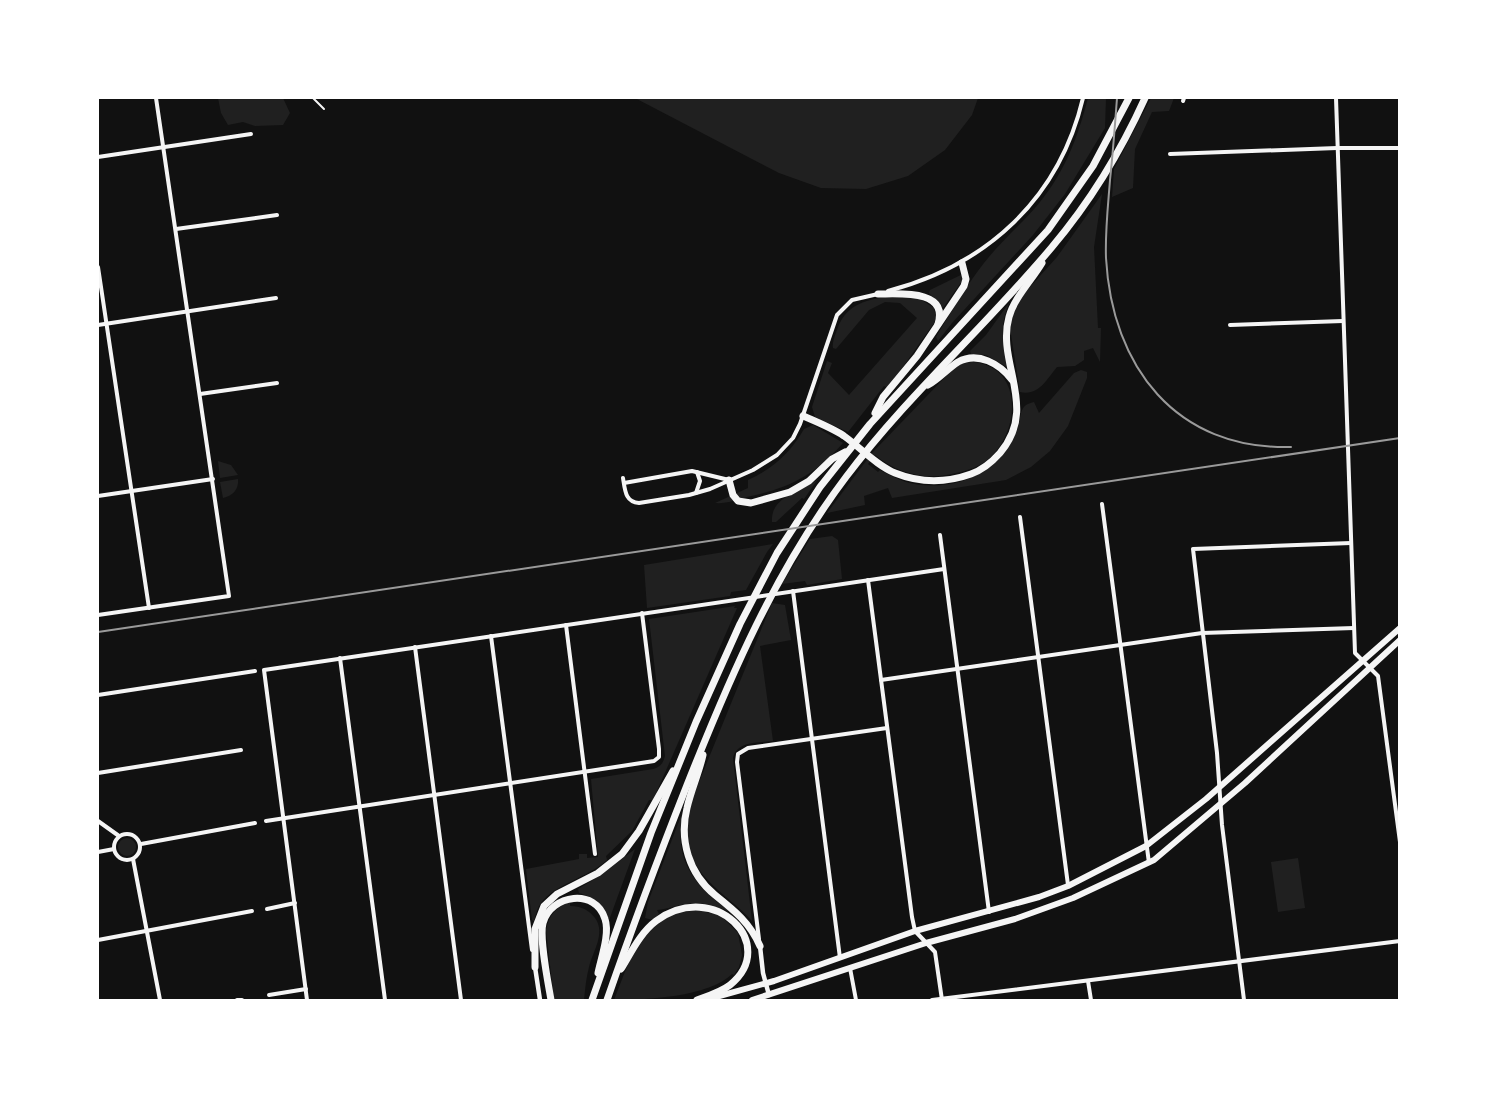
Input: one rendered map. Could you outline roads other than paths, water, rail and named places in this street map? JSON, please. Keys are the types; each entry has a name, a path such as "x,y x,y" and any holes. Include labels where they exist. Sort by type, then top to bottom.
{"highway":[{"path":"593,998 651,832 729,647 761,582 806,508 870,424 1048,230 1093,165 1129,98"},
{"path":"803,416 844,437 875,461 896,473 922,480 951,479 978,471 998,456 1013,430 1017,403 1007,334 1009,317 1017,299 1103,177 1145,98"},
{"path":"608,1000 646,890 709,731 752,633 802,541 872,443 1053,246"},
{"path":"870,424 883,397 917,356 964,286 966,279 962,263"},
{"path":"878,294 921,296 933,300 940,315 938,326"},
{"path":"921,390 960,362 972,358 994,363 1004,370 1014,382"},
{"path":"729,480 733,495 738,501 751,503 768,499 799,487 832,459 850,449"},
{"path":"709,731 697,779 685,814 686,848 694,870 704,884 748,924 760,946"},
{"path":"535,967 535,929 544,906 557,894 598,873 622,854 639,831 687,746"},
{"path":"551,1000 542,926 552,908 570,898 584,899 593,904 605,918 605,939 593,998"},
{"path":"614,982 642,936 656,921 682,909 710,908 727,915 740,929 745,940 746,958 740,974 731,983 697,1000"}],"main road":[{"path":"703,1000 766,983 915,931 988,912 1068,886 1146,846 1220,787 1400,628"},
{"path":"752,1000 770,998 850,968 926,943 986,928 1073,898 1149,863 1168,850 1220,805 1400,640"}],"street":[{"path":"98,615 230,596 156,98"},
{"path":"729,480 697,471 687,471 624,481 628,497 636,502 695,494 721,485 762,466 777,455 793,438 803,416 837,315 847,303 922,281 962,263 999,236 1018,218 1051,176 1074,128 1083,98"},
{"path":"1336,98 1355,653 1378,676 1400,842"},
{"path":"98,157 251,134"},
{"path":"1170,154 1400,148"},
{"path":"176,230 277,215"},
{"path":"98,267 149,608"},
{"path":"98,325 276,298"},
{"path":"1230,326 1343,321"},
{"path":"200,394 277,383"},
{"path":"695,494 700,481 697,471"},
{"path":"98,496 213,479"},
{"path":"1102,504 1149,863"},
{"path":"1020,517 1068,886"},
{"path":"940,535 988,912"},
{"path":"1244,1000 1192,549 1351,543"},
{"path":"307,1000 264,670 944,568"},
{"path":"868,580 915,931 935,952 942,1000"},
{"path":"793,591 840,958"},
{"path":"266,821 651,763 658,759 659,749 642,614"},
{"path":"566,625 595,854"},
{"path":"881,680 1202,633 1354,628"},
{"path":"491,636 540,1000"},
{"path":"415,647 461,1000"},
{"path":"340,658 385,1000"},
{"path":"98,695 255,671"},
{"path":"770,998 760,946 737,762 738,754 748,748 887,728"},
{"path":"98,774 241,750"},
{"path":"98,821 118,836"},
{"path":"141,844 255,823"},
{"path":"123,834 136,836 141,844 139,853 133,859 121,858 114,849 118,836 123,834"},
{"path":"98,852 114,849"},
{"path":"133,859 160,1000"},
{"path":"267,909 295,903"},
{"path":"98,940 252,911"},
{"path":"932,1000 1400,941"},
{"path":"850,968 856,1000"},
{"path":"1088,981 1090,1000"},
{"path":"269,995 306,989"}],"lane":[{"path":"313,98 324,109"}],"railway":[{"path":"1117,98 1106,258 1111,298 1121,334 1137,366 1158,394 1184,417 1214,434 1250,444 1291,447"},
{"path":"98,632 1400,438"}]}
